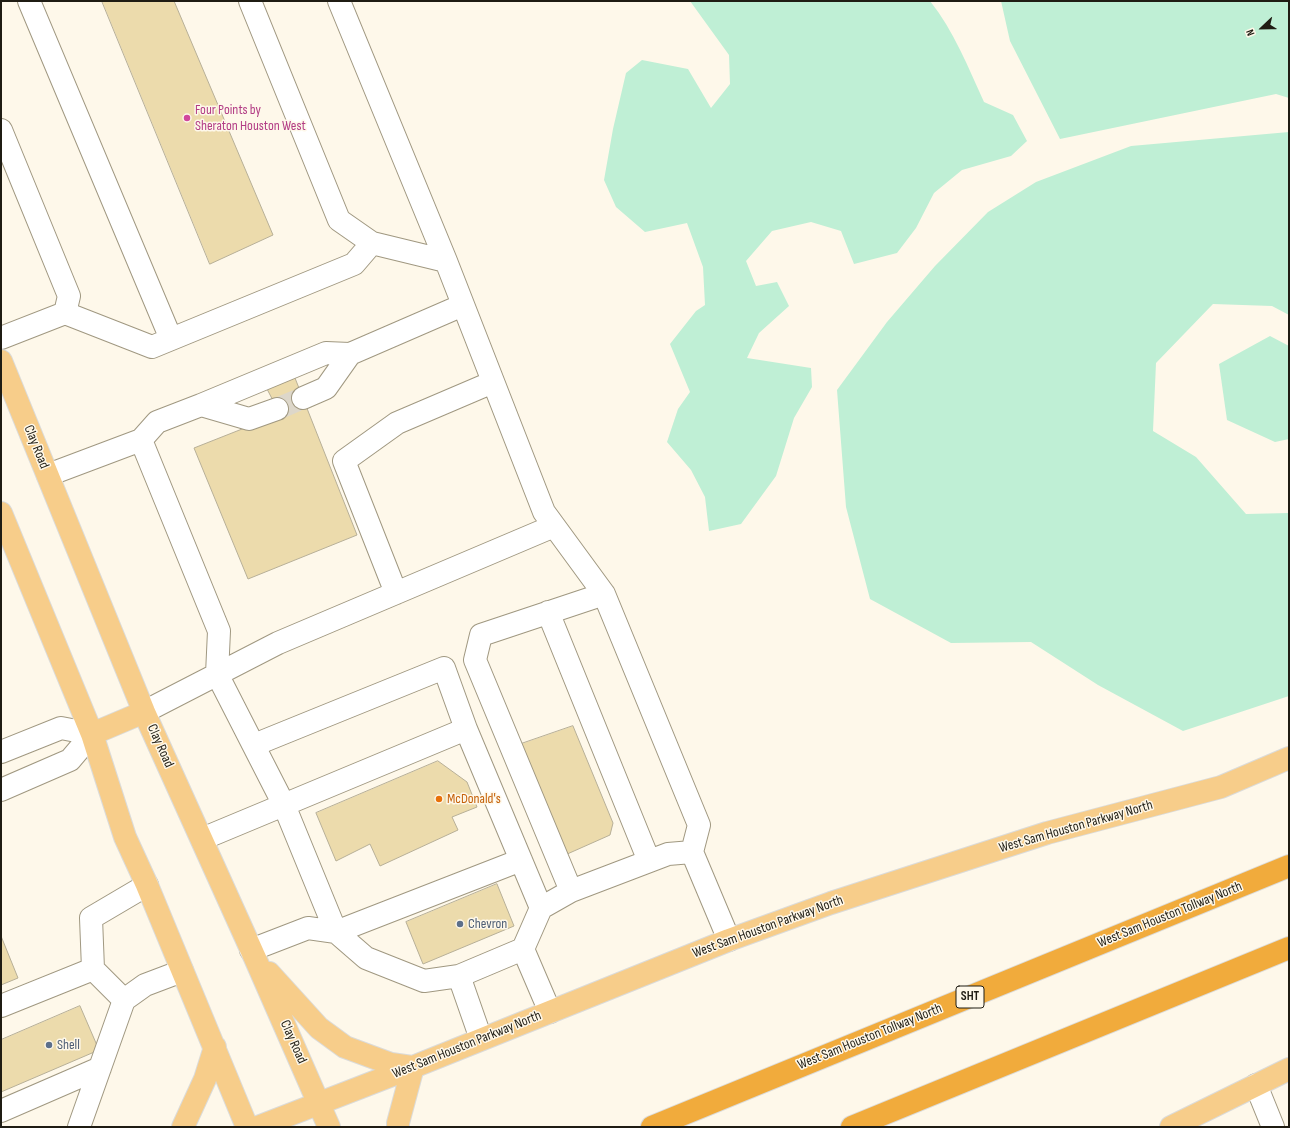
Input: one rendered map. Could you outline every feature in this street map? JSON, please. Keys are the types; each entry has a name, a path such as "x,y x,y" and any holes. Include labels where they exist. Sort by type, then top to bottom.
{"highway":[{"name":"West Sam Houston Tollway North","path":"652,1127 1289,866"},
{"path":"852,1127 1289,948"}],"main road":[{"name":"Clay Road","path":"1,361 144,712 320,1103 329,1127"},
{"path":"1,513 92,734 125,836 215,1047 247,1127"},
{"path":"92,734 144,712"},
{"name":"West Sam Houston Parkway North","path":"258,1127 413,1067 534,1017 550,1012 729,940 831,903 1047,833 1221,786 1289,758"},
{"path":"253,954 318,1028 345,1047 391,1064 413,1067 404,1098 398,1127"},
{"path":"183,1127 205,1079 215,1047"},
{"path":"1171,1127 1289,1069"}],"lane":[{"path":"29,1 171,339"},
{"path":"250,1 339,220 372,243 446,262"},
{"path":"338,1 446,262 544,512 604,594 699,825 692,852 729,940"},
{"path":"1,130 69,296 65,313"},
{"path":"1,338 65,313 152,347 354,264 372,243"},
{"path":"48,475 141,440 157,422 326,353 350,354 463,305"},
{"path":"303,398 326,388 350,354"},
{"path":"396,593 344,461 397,423 493,382"},
{"path":"201,405 249,419 277,409"},
{"path":"141,440 219,631 217,674 284,805 336,932 366,958 424,981 459,976 523,949 541,908 571,891 668,854 692,852"},
{"path":"144,712 278,643 554,526"},
{"path":"571,891 475,660 481,635 604,594"},
{"path":"548,612 649,861"},
{"path":"254,745 444,668 466,729 541,908"},
{"path":"1,752 60,728 92,734 70,760 1,790"},
{"path":"202,839 466,729"},
{"path":"253,954 308,928 336,932 521,860"},
{"path":"124,1000 93,969 91,918 147,885"},
{"path":"523,949 550,1012"},
{"path":"1,1006 93,969"},
{"path":"79,1127 124,1000 145,985 182,971"},
{"path":"459,976 481,1039"},
{"path":"1,1111 100,1068"},
{"path":"1256,1085 1273,1127"}],"green space":[{"path":"690,1 930,1 953,37 984,102 1013,115 1027,141 1011,156 962,170 934,193 916,228 897,253 854,264 841,231 811,222 772,231 746,261 756,286 777,282 789,306 759,333 747,358 811,368 812,387 794,418 776,476 741,524 709,531 705,497 691,470 667,442 678,409 690,392 670,344 696,311 705,305 703,267 687,223 645,232 616,207 604,180 613,129 626,73 642,60 688,69 711,108 730,84 729,55"},
{"path":"1001,1 1289,1 1289,98 1276,94 1060,139 1010,41"},
{"path":"1289,132 1289,315 1272,306 1213,304 1156,363 1153,431 1196,457 1246,514 1289,513 1289,696 1183,731 1098,685 1031,642 951,643 870,599 846,507 837,390 887,322 935,266 988,212 1036,182 1131,146"},
{"path":"1270,336 1289,346 1289,439 1275,442 1227,420 1219,364"}],"building":[{"name":"Four Points by Sheraton Houston West","path":"102,1 174,1 273,235 210,264"},
{"path":"295,378 357,535 248,579 194,448 280,414 267,389"},
{"path":"573,726 613,823 610,835 565,855 521,744"},
{"path":"438,761 467,782 477,807 452,817 458,830 380,866 370,844 336,861 316,813"},
{"name":"Chevron","path":"497,884 514,926 423,964 406,922"},
{"path":"1,936 18,978 1,985"},
{"name":"Shell","path":"80,1006 99,1050 1,1092 1,1040"}],"tunnel":[{"path":"277,409 303,398"}],"place":[{"name":"Four Points by Sheraton Houston West","path":"187,118"},
{"name":"McDonald's","path":"439,799"},
{"name":"Chevron","path":"460,924"},
{"name":"Shell","path":"49,1045"}]}
